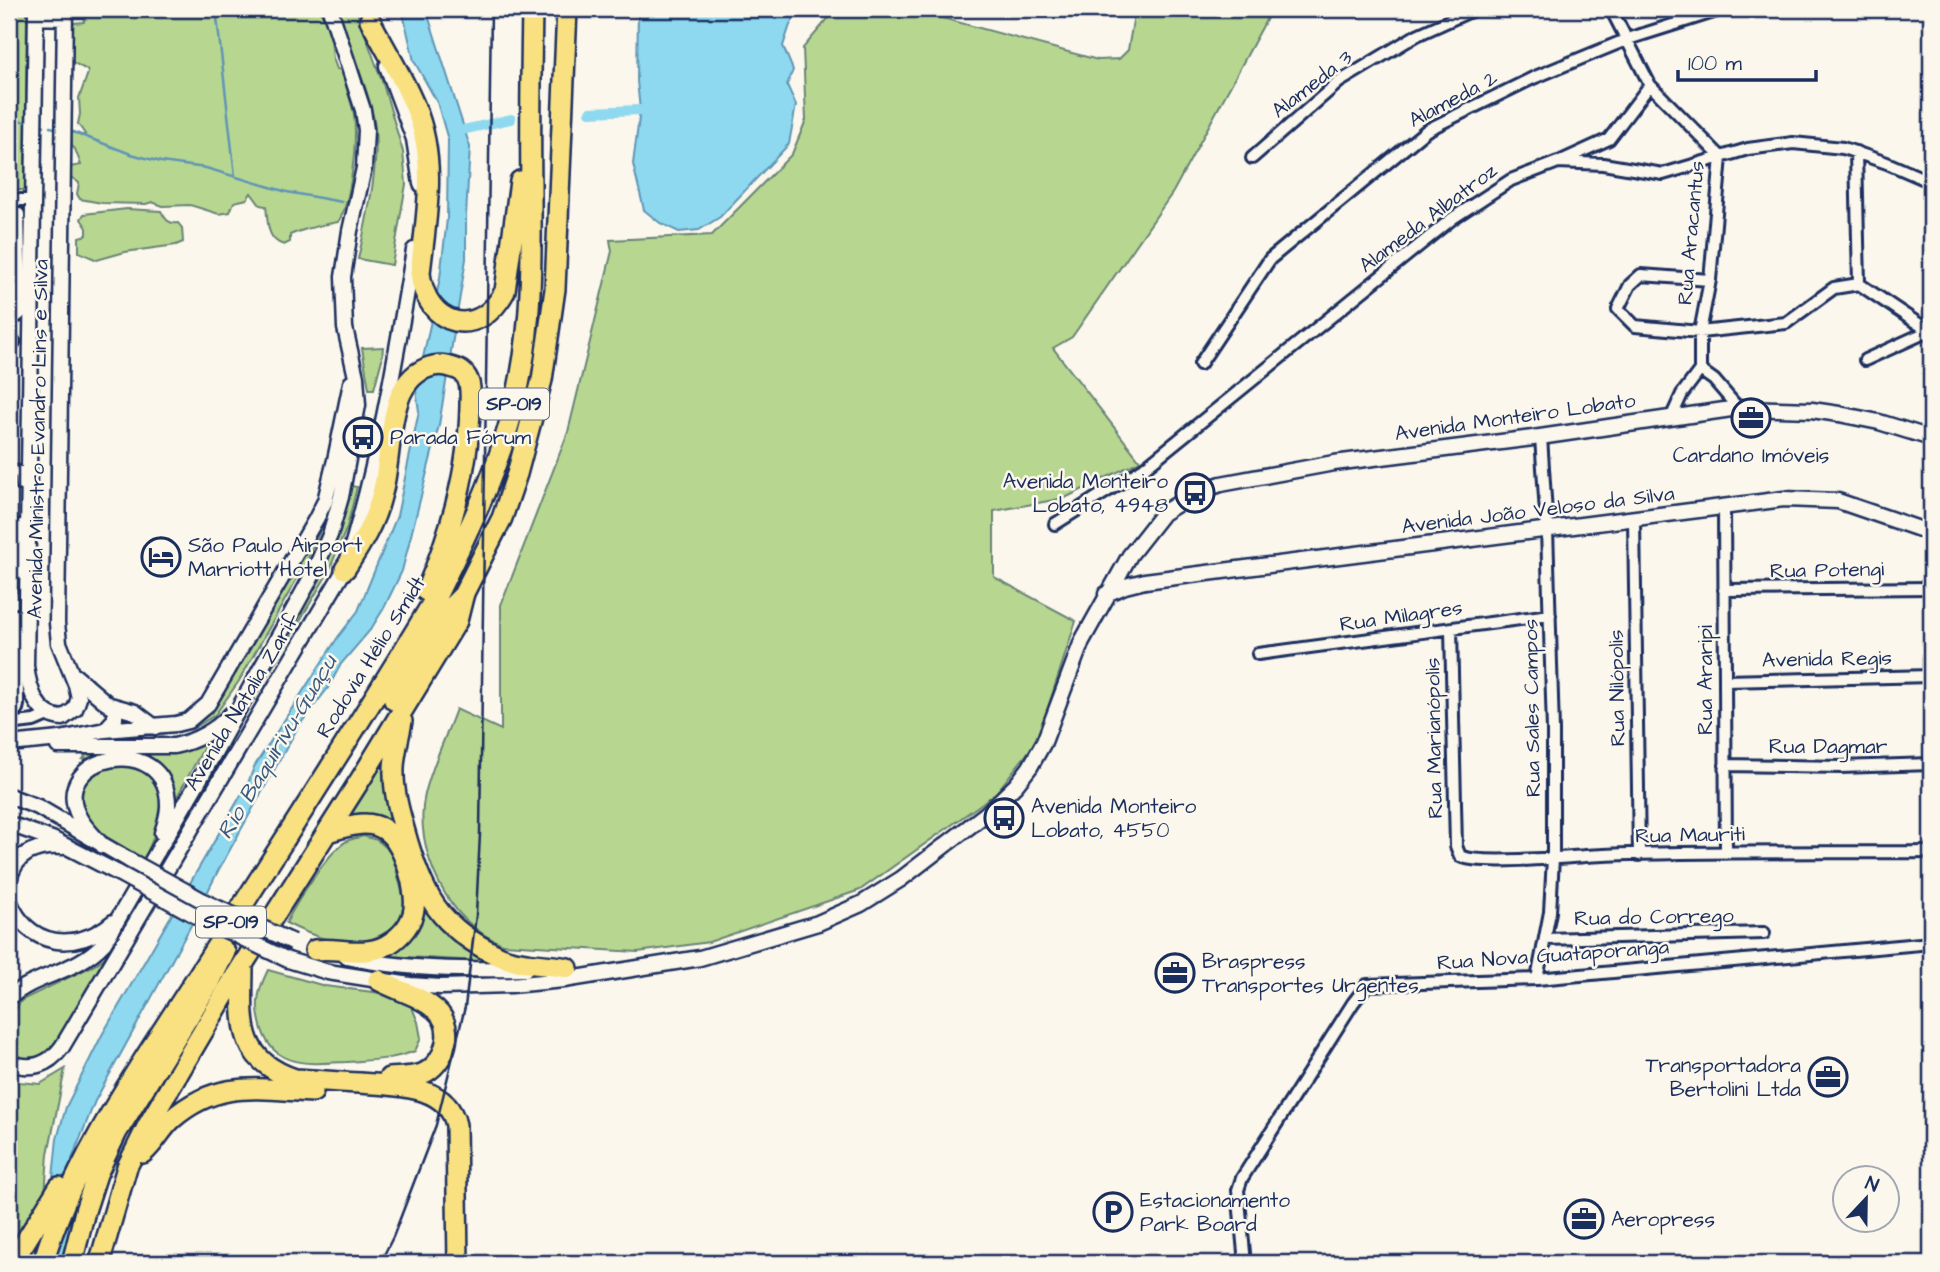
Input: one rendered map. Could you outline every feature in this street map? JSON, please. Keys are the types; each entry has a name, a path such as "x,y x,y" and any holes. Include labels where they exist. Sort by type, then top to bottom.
{"highway":[{"name":"Rodovia Hélio Smidt","path":"43,1263 54,1224 66,1196 124,1091 436,597 460,549 500,453 521,376 528,327 531,279 530,107 533,9"},
{"name":"Rodovia Hélio Smidt","path":"101,1260 127,1167 148,1125 243,964 457,621 464,593 502,518 517,474 542,380 555,289 567,9"},
{"path":"565,67 573,9"},
{"path":"369,14 416,107 427,151 430,180 420,274 422,288 428,303 435,311 457,322 468,323 483,318 494,309 505,291 530,107"},
{"path":"345,569 366,536 376,513 383,490 397,406 406,383 416,373 432,366 455,368 466,375 470,401 466,455 460,488 438,562 401,639 388,673"},
{"name":"Rodovia Hélio Smidt","path":"101,1260 99,1225 106,1189 153,1091 272,905 444,614 464,593"},
{"path":"405,707 395,758 396,794 409,846 426,894 436,909 463,935 502,957 568,968"},
{"path":"315,950 355,952 379,948 397,938 407,927 413,914 411,882 401,849 385,830 363,823 327,832"},
{"path":"205,990 220,960 247,918 251,890"},
{"path":"72,1263 97,1174 117,1132 205,990 252,921 272,905"},
{"path":"243,964 243,1027 254,1051 267,1065 295,1079 413,1088 439,1099 454,1116 458,1177 458,1263"},
{"path":"332,1082 423,1073 433,1066 445,1049 447,1027 443,1017 416,995 378,980"},
{"path":"127,1167 148,1149 169,1122 183,1110 206,1096 248,1087 408,1098 422,1102 433,1109 440,1119 458,1177"},
{"path":"12,1263 75,1160 124,1091"}],"main road":[{"name":"Avenida Natalia Zarif","path":"9,998 24,988 88,958 104,943 247,694 312,576 330,535 344,484 358,405 356,377 345,328 343,277 364,168 366,130 363,110 330,9"},
{"path":"36,13 64,13"},
{"name":"Avenida Ministro Evandro Lins e Silva","path":"36,13 26,666 35,701 48,715"},
{"name":"Avenida Ministro Evandro Lins e Silva","path":"64,13 56,589 59,643 78,692 78,706"},
{"name":"Avenida Natalia Zarif","path":"9,1062 22,1068 35,1066 45,1063 62,1047 345,569 368,494 398,346 420,213 421,179 414,139 369,14"},
{"path":"9,744 188,721 208,704 325,501 350,392 352,364"},
{"name":"Avenida Monteiro Lobato","path":"9,824 70,847 232,935 288,960 328,972 441,987 511,985 700,958 818,923 861,904 912,871 1002,800 1030,767 1054,719 1075,657 1106,594 1130,555 1163,513 1195,493 1221,484 1334,463 1541,437 1738,408 1839,414 1879,422 1931,438"},
{"name":"Avenida João Veloso da Silva","path":"1145,581 1784,499 1820,499 1860,506 1931,533"},
{"path":"1106,594 1145,581 1135,570 1130,555"},
{"path":"71,673 115,710 115,719 105,730"},
{"path":"48,715 63,719 91,690"},
{"path":"9,744 159,747 189,743 215,729 247,694"},
{"path":"110,705 135,712 155,726"},
{"path":"103,846 78,816 74,794 80,778 96,763 107,759 130,759 157,772 166,790 168,810 157,853"},
{"path":"9,796 38,807 103,846"},
{"name":"Avenida Monteiro Lobato","path":"103,846 209,904 315,950 406,967 461,970 568,968 607,971"},
{"path":"9,881 19,858 29,851 41,847 70,847"},
{"path":"9,900 21,923 33,932 58,942 84,940 120,917"}],"street":[{"name":"Alameda 3","path":"1252,158 1339,82 1417,35 1475,9"},
{"name":"Rua Aracantus","path":"1611,9 1650,85 1721,157 1710,280 1700,332 1700,370"},
{"name":"Alameda 2","path":"1200,364 1270,259 1427,130 1533,78 1628,39 1723,9"},
{"path":"1558,162 1609,139 1650,85"},
{"name":"Alameda Albatroz","path":"1055,524 1144,468 1453,218 1511,180 1558,162 1603,164 1663,174 1748,149 1793,143 1843,148 1931,182"},
{"path":"1856,152 1859,284"},
{"path":"9,200 34,200"},
{"path":"9,316 18,316 21,313 19,214"},
{"path":"1710,280 1641,275 1630,285 1618,309 1635,326 1700,332 1786,323 1834,288 1859,284 1930,330"},
{"path":"1865,360 1930,330"},
{"path":"1672,416 1682,394 1700,370 1714,380 1738,408"},
{"name":"Rua Sales Campos","path":"1538,979 1550,912 1553,858 1550,615 1541,437"},
{"path":"9,465 29,466"},
{"path":"9,471 21,472 23,475 20,572"},
{"name":"Rua Araripi","path":"1724,508 1726,853"},
{"name":"Rua Nilópolis","path":"1634,520 1639,855"},
{"name":"Rua Potengi","path":"1724,590 1931,588"},
{"path":"9,711 17,709 18,705 17,615"},
{"name":"Rua Milagres","path":"1258,654 1550,615"},
{"name":"Rua Marianópolis","path":"1451,629 1455,846"},
{"name":"Avenida Regis","path":"1724,681 1931,676"},
{"path":"9,724 34,722 48,715"},
{"name":"Rua Dagmar","path":"1725,765 1841,767 1931,764"},
{"name":"Rua Mauriti","path":"1455,846 1460,856 1465,859 1931,852"},
{"name":"Rua do Corrego","path":"1545,939 1765,933"},
{"name":"Rua Nova Guataporanga","path":"1245,1263 1238,1190 1242,1178 1367,985 1538,979 1931,943"}],"green space":[{"path":"9,9 27,9 25,190 9,190"},
{"path":"85,9 319,9 330,30 337,69 346,72 354,115 352,170 347,200 338,222 290,235 290,242 284,245 278,243 271,234 266,206 260,205 251,193 247,199 234,202 230,212 219,214 190,205 163,206 152,202 102,203 80,199 77,194 79,183 70,176 70,167 81,165 72,146 71,134 85,134 78,124 79,98 88,73 72,62 73,23 84,22"},
{"path":"339,9 356,9 383,84 403,152 406,184 392,265 358,259 375,165 375,127 369,98"},
{"path":"836,9 909,9 1098,60 1119,59 1128,50 1135,9 1272,9 1173,192 1072,337 1053,348 1140,461 1065,498 994,511 994,577 1076,621 1037,741 995,794 860,890 709,942 638,952 503,944 484,935 466,921 439,882 424,838 422,815 425,794 456,709 501,730 501,605 568,432 612,251 610,240 712,235 792,154 806,120 803,48"},
{"path":"127,209 161,211 168,221 178,223 182,228 183,242 97,260 79,252 79,237 87,235 87,228 81,219 84,214"},
{"path":"383,347 374,389 369,389 362,348"},
{"path":"338,473 327,515 307,561 239,681 215,715 194,728 178,732 88,737 190,722"},
{"path":"351,486 357,487 347,527 328,573 208,776 157,871 153,868 322,573 341,526"},
{"path":"208,740 172,806 163,775 108,755 83,759 88,752 140,754 177,751"},
{"path":"389,747 430,902 513,963 389,956 410,932 420,901 369,815 360,813 347,818"},
{"path":"119,763 146,771 156,780 161,790 161,814 143,862 97,831 83,815 80,807 82,784 103,766"},
{"path":"363,836 377,840 387,848 393,858 405,903 397,926 372,939 350,943 328,940 286,923 331,855 347,841"},
{"path":"110,953 68,1029 45,1057 20,1060 10,1051 10,1016 22,1000 95,965"},
{"path":"268,970 325,986 397,995 411,1005 418,1022 421,1038 415,1051 381,1059 332,1063 305,1063 282,1056 272,1048 260,1022 259,995"},
{"path":"65,1069 48,1154 45,1195 9,1257 9,1081 40,1084"}],"water":[{"name":"Rio Baquirivu-Guaçu","path":"402,9 426,9 470,147 466,259 439,425 402,571 371,629 341,664 328,688 298,727 95,1101 72,1159 72,1263 50,1263 52,1187 57,1139 66,1107 102,1035 248,783 254,767 338,637 358,611 397,516 419,411 416,391 440,278 447,219 448,140 437,102 414,61"},
{"path":"638,9 800,9 790,25 783,46 793,70 787,85 796,105 789,144 720,217 699,230 679,232 660,223 644,210 633,164 640,110 637,81"}],"waterway":[{"path":"216,9 235,176"},
{"path":"590,112 640,110"},
{"path":"9,119 28,122"},
{"path":"454,132 511,119"},
{"path":"50,127 55,128"},
{"path":"73,132 131,154 161,162 206,168 287,192 342,202"}],"railway":[{"path":"380,1263 393,1237 436,1125 465,1007 476,915 480,834 491,9"}],"place":[{"name":"Cardano Imóveis","path":"1751,418"},
{"name":"Parada Fórum","path":"363,437"},
{"name":"Avenida Monteiro Lobato, 4948","path":"1195,493"},
{"name":"São Paulo Airport Marriott Hotel","path":"161,557"},
{"name":"Avenida Monteiro Lobato, 4550","path":"1004,818"},
{"name":"Braspress Transportes Urgentes","path":"1175,973"},
{"name":"Transportadora Bertolini Ltda","path":"1828,1077"},
{"name":"Estacionamento Park Board","path":"1113,1212"},
{"name":"Aeropress","path":"1584,1219"}]}
